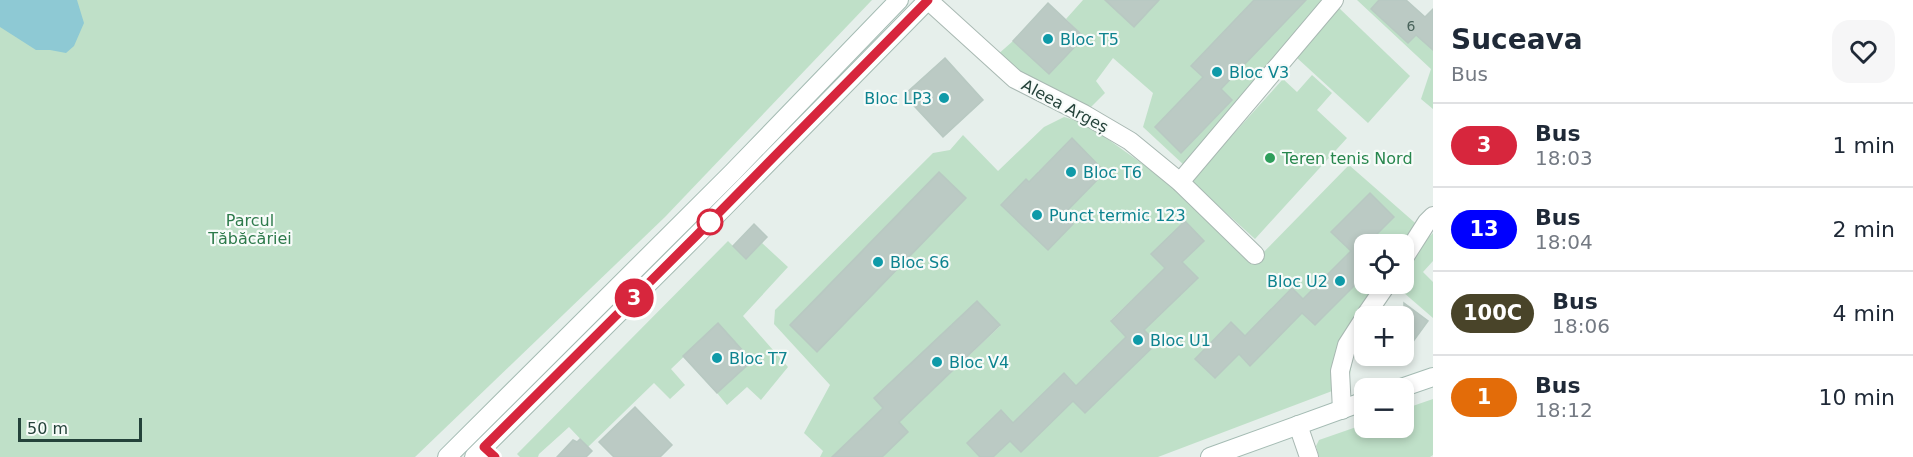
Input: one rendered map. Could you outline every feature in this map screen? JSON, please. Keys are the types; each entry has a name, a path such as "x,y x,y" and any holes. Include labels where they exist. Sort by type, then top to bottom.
{"main road":[{"path":"447,457 732,173 899,0"},
{"path":"484,454 928,0"},
{"name":"Aleea Argeș","path":"928,0 1015,79 1084,114 1130,141 1180,182 1255,255"},
{"path":"1180,182 1334,0"},
{"path":"1414,244 1433,216"},
{"path":"1342,410 1340,371 1347,345 1354,334"},
{"path":"1414,384 1433,377"},
{"path":"1210,457 1354,405"},
{"path":"1298,425 1309,457"}],"green space":[{"name":"Parcul Tăbăcăriei","path":"0,0 872,0 665,217 415,457 0,457"},
{"path":"1083,0 1254,0 1191,66 1203,77 1155,127 1181,152 1232,100 1221,89 1306,0 1324,0 1185,166 1143,127 1153,93 1113,58 1096,81 1105,93 1089,109 1017,74 996,56 1013,41 1049,74 1084,37 1066,19"},
{"path":"1357,0 1379,0 1371,9 1408,43 1416,35 1433,50 1433,109 1421,99 1431,69"},
{"path":"1339,8 1410,76 1368,123 1296,57"},
{"name":"Teren tenis Nord","path":"1312,75 1332,93 1317,110 1347,138 1255,239 1191,181 1283,79 1297,92"},
{"path":"1064,117 1085,123 1178,189 1255,261 1349,165 1430,236 1433,233 1433,261 1423,272 1433,282 1433,318 1405,294 1414,294 1414,234 1377,234 1394,217 1370,193 1332,231 1351,251 1303,299 1292,288 1245,336 1231,322 1195,359 1215,378 1239,354 1249,365 1302,313 1315,325 1354,286 1354,294 1390,294 1382,306 1354,306 1354,353 1348,385 1158,457 993,457 1010,441 1021,452 1073,401 1085,413 1156,344 1144,330 1197,278 1182,262 1204,241 1185,221 1165,268 1111,320 1126,337 1076,386 1064,373 1013,423 1001,410 967,443 980,457 882,457 908,432 899,422 1000,326 977,301 875,398 883,408 832,457 820,457 823,451 804,433 830,385 774,324 775,310 933,153 950,150 963,135 998,171 1044,127","holes":["1072,139 1105,172 1072,206 1038,172","939,172 966,198 817,351 790,325"]},
{"path":"728,241 746,259 762,243 788,267 743,316 788,367 761,400 747,387 727,405 717,393 752,361 718,324 671,369 685,385 670,399 654,383 588,447 569,427 538,457 520,457 517,454"},
{"path":"1433,399 1433,455 1430,457 1319,457 1316,446 1319,440 1354,428 1354,438 1414,438 1414,406"}],"water":[{"path":"0,0 77,0 84,23 74,46 66,53 36,50 0,27"}],"building":[{"path":"1105,0 1159,0 1134,27"},
{"name":"Bloc V3","path":"1254,0 1306,0 1221,89 1232,100 1181,153 1155,127 1203,77 1191,66"},
{"path":"1379,0 1406,0 1425,17 1433,9 1433,50 1416,35 1408,43 1371,9"},
{"name":"Bloc T5","path":"1048,3 1084,37 1049,74 1013,41"},
{"name":"Bloc LP3","path":"945,58 983,100 943,137 904,95"},
{"path":"1072,138 1105,172 1063,215 1073,224 1048,250 1001,205 1026,179 1029,182"},
{"name":"Bloc S6","path":"939,172 966,198 817,352 790,325"},
{"name":"Bloc U2","path":"1370,193 1394,217 1377,234 1354,234 1354,286 1315,325 1302,313 1250,366 1239,354 1215,378 1195,359 1231,322 1245,336 1292,288 1303,299 1351,251 1331,232"},
{"name":"Bloc U1","path":"1185,221 1204,241 1182,262 1198,278 1144,330 1157,343 1085,413 1073,401 1021,452 1010,441 993,457 980,457 967,443 1001,410 1013,423 1064,373 1076,386 1126,337 1111,321 1165,268 1151,254"},
{"path":"754,224 767,237 746,259 733,246"},
{"name":"Bloc V4","path":"977,301 1000,325 899,422 908,432 882,457 832,457 883,408 874,398"},
{"path":"1414,310 1428,321 1414,340"},
{"name":"Bloc T7","path":"718,323 752,361 717,393 683,356"},
{"path":"635,407 672,445 660,457 614,457 599,442"},
{"path":"580,439 592,451 586,457 557,457 573,440 577,442"}],"bus line":[{"name":"3","path":"495,457 484,447 928,0"}],"place":[{"name":"Bloc T5","path":"1048,39"},
{"name":"Bloc V3","path":"1217,72"},
{"name":"Bloc LP3","path":"944,98"},
{"name":"Teren tenis Nord","path":"1270,158"},
{"name":"Bloc T6","path":"1071,172"},
{"name":"Punct termic 123","path":"1037,215"},
{"name":"Bloc S6","path":"878,262"},
{"name":"Bloc U2","path":"1340,281"},
{"name":"Bloc U1","path":"1138,340"},
{"name":"Bloc T7","path":"717,358"},
{"name":"Bloc V4","path":"937,362"}]}
